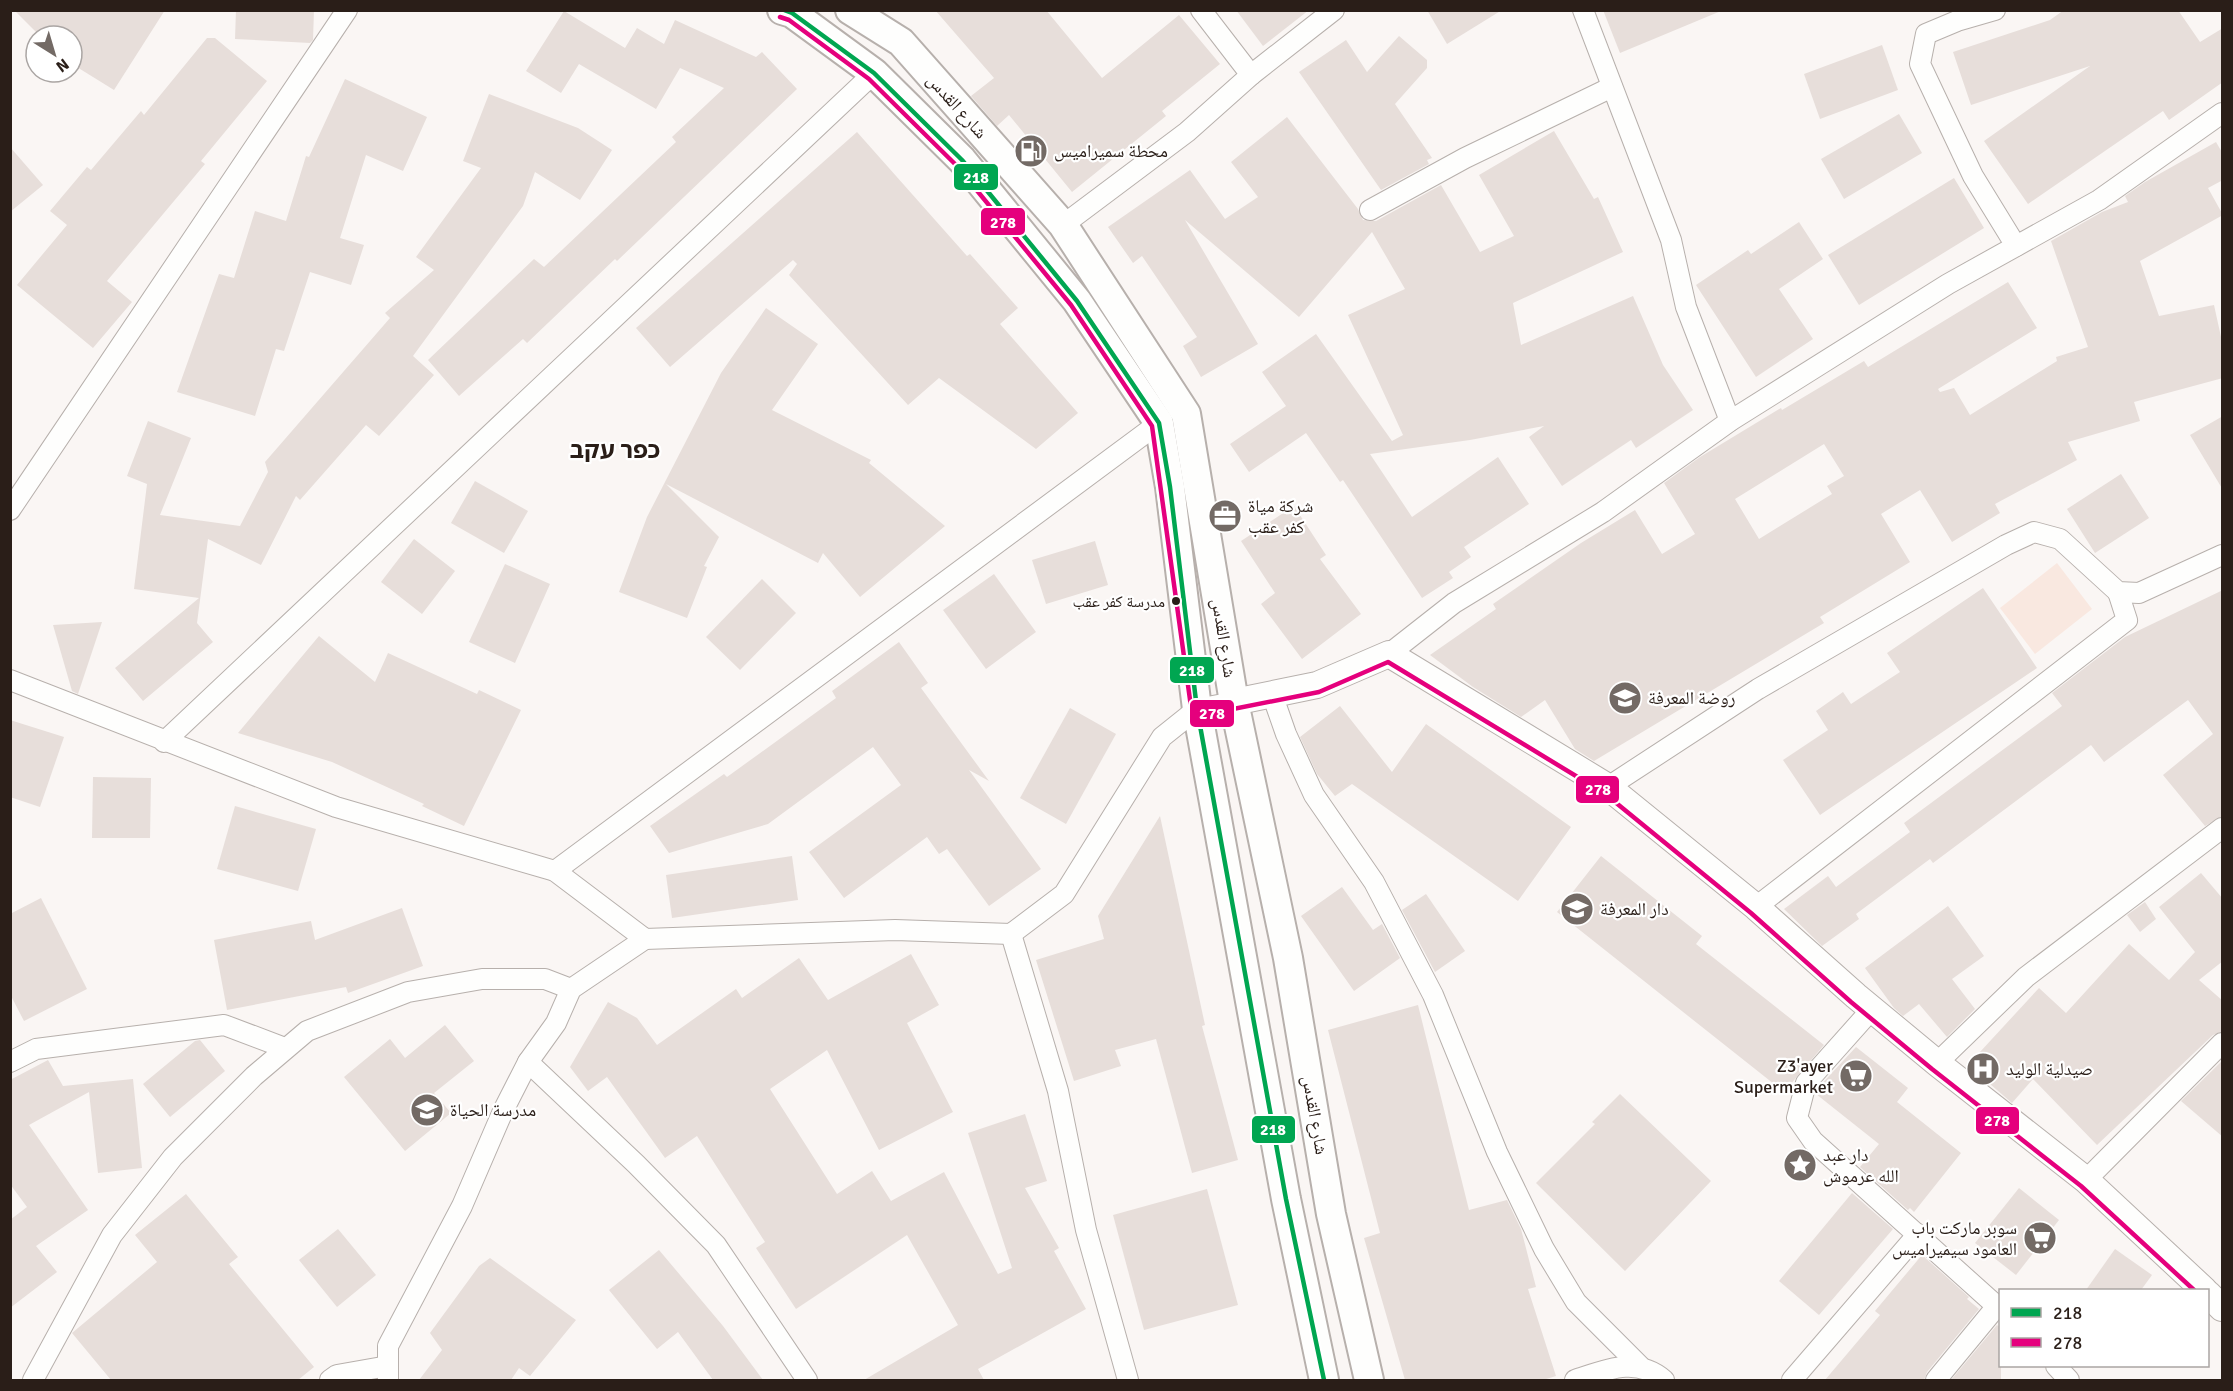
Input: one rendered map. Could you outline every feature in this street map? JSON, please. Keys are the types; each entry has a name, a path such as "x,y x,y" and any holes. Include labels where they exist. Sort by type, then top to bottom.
{"main road":[{"name":"شارع القدس","path":"782,10 792,13 874,73 962,160 1063,283 1159,423 1170,487 1197,709 1286,1199 1324,1380"},
{"name":"شارع القدس","path":"850,10 901,42 1063,225 1186,414 1234,702 1288,958 1331,1214 1369,1380"}],"street":[{"path":"10,510 347,10"},
{"path":"1201,10 1251,75"},
{"path":"1063,225 1186,132 1251,75 1334,10"},
{"path":"1583,10 1671,240 1686,307 1730,421"},
{"path":"1995,10 1957,21 1926,34 1920,63 1973,176 2016,246"},
{"path":"164,742 874,73"},
{"path":"1370,210 1465,158 1612,87"},
{"path":"330,1380 337,1375 388,1373 388,1346 462,1206 503,1111 528,1062 556,1023 571,989 645,939 896,930 1011,934 1064,894 1162,737 1197,709 1317,685 1389,654 1454,603 1603,512 1730,421 1948,284 2099,200 2222,114"},
{"path":"555,871 1159,423"},
{"path":"1608,787 1758,689 2006,545 2034,532 2060,539 2118,592 2127,620 1756,907"},
{"path":"2118,592 2139,593 2223,555"},
{"path":"1389,654 1608,787 1756,907 1937,1063 2086,1180 2203,1289"},
{"path":"10,680 164,742 336,807 555,871 645,939"},
{"path":"1272,694 1286,734 1314,795 1374,882 1433,995 1497,1152 1544,1249 1576,1302 1640,1366 1654,1372 1664,1380"},
{"path":"1937,1063 2026,977 2223,828"},
{"path":"1011,934 1058,1091 1086,1230 1128,1380"},
{"path":"33,1380 112,1235 173,1157 285,1048 307,1032 408,992 482,979 545,979 571,989"},
{"path":"1872,1009 1806,1083 1797,1118 1813,1141 1999,1308 1936,1380"},
{"path":"10,1062 36,1049 224,1025 285,1048"},
{"path":"2086,1180 2223,1043"},
{"path":"528,1062 636,1164 716,1245 807,1380"},
{"path":"1792,1380 1918,1234"},
{"path":"2209,1295 2223,1308"},
{"path":"1575,1380 1611,1369 1640,1366"},
{"path":"2058,1367 2069,1380"}],"shaded area":[{"path":"2057,563 2092,609 2035,654 2000,608"}],"building":[{"path":"14,10 165,10 114,90 84,71 84,24 28,24"},
{"path":"236,10 314,10 313,40 310,43 235,39"},
{"path":"935,10 1046,10 1102,78 1179,15 1220,64 1162,111 1166,116 1072,192 1009,115 997,126 971,96 994,78"},
{"path":"1236,10 1309,10 1263,46"},
{"path":"1427,10 1502,10 1447,44"},
{"path":"1603,10 1721,10 1721,11 1620,53"},
{"path":"2064,10 2178,10 2200,42 2223,28 2223,82 2169,120 2163,111 2028,204 1984,141 2090,66 1971,105 1953,52 2050,20"},
{"path":"564,11 625,48 637,28 664,44 675,20 756,57 762,52 797,89 617,261 615,259 527,343 523,339 459,396 428,360 534,259 544,267 676,142 672,137 724,88 680,68 656,109 579,64 561,93 526,71"},
{"path":"1399,36 1427,60 1427,68 1395,104 1432,158 1427,160 1429,164 1381,190 1299,72 1346,40 1367,72"},
{"path":"207,38 215,38 267,81 201,161 205,164 107,281 132,302 93,348 17,285 67,225 50,211 87,167 91,170 141,111 144,115"},
{"path":"1882,45 1898,90 1820,119 1804,74"},
{"path":"345,79 427,117 403,171 366,155 340,238 364,245 351,285 310,272 284,351 276,349 255,416 177,392 219,274 234,278 255,211 286,221 306,156 309,157"},
{"path":"489,94 578,128 612,150 580,200 535,172 523,206 413,356 434,375 379,436 366,425 300,500 296,496 261,565 208,539 197,623 213,642 143,701 115,668 199,598 134,589 147,484 127,476 148,421 191,438 160,515 240,526 268,472 265,462 390,318 385,313 434,270 416,257 481,168 463,161"},
{"path":"1899,114 1922,153 1844,199 1821,159"},
{"path":"1287,117 1358,209 1363,220 1376,221 1441,185 1480,252 1514,236 1479,175 1554,131 1594,199 1598,197 1623,252 1513,303 1521,345 1633,296 1663,365 1693,410 1636,448 1631,440 1562,486 1529,437 1544,426 1470,440 1370,454 1412,517 1498,457 1529,504 1464,547 1471,557 1449,572 1453,578 1422,598 1343,480 1340,482 1306,433 1249,472 1230,444 1286,406 1262,372 1316,334 1392,441 1403,435 1348,315 1405,289 1372,232 1299,317 1185,220 1258,344 1201,377 1183,346 1197,337 1142,256 1133,263 1108,227 1190,170 1225,219 1258,197 1231,162"},
{"path":"857,132 967,256 970,254 1018,308 1000,324 1078,413 1036,449 939,378 908,405 789,275 797,264 793,260 670,367 636,328"},
{"path":"2216,142 2223,154 2223,180 2208,188 2223,215 2140,261 2159,316 2214,305 2223,346 2223,378 2134,402 2140,421 2068,442 2077,460 1995,504 2000,513 1952,542 1920,490 1881,514 1910,562 1820,617 1824,623 1594,761 1575,749 1545,700 1521,717 1473,687 1430,655 1496,609 1493,604 1581,543 1635,510 1662,554 1695,534 1664,483 1700,457 1781,408 1782,410 1864,361 1868,367 2008,282 2037,328 1938,389 1940,392 1954,388 1970,415 2057,361 2056,357 2088,347 2051,241 2102,212 2128,202 2125,196 2145,182","holes":["1824,444 1844,476 1827,486 1832,494 1759,539 1735,499"]},
{"path":"10,147 43,185 10,212"},
{"path":"1954,178 1984,228 1859,305 1828,255"},
{"path":"1799,222 1823,259 1779,289 1813,339 1756,377 1696,285 1748,250 1751,254"},
{"path":"766,308 818,344 772,410 871,460 869,463 945,526 860,597 823,553 818,563 666,484 719,537 704,566 707,567 687,618 619,592 647,517 721,373"},
{"path":"2223,416 2223,490 2190,435"},
{"path":"2121,474 2149,518 2095,553 2067,509"},
{"path":"475,481 528,511 504,553 451,523"},
{"path":"1294,506 1326,555 1320,559 1361,614 1302,659 1261,604 1275,593 1241,541"},
{"path":"414,539 455,571 422,614 381,582"},
{"path":"1095,541 1108,585 1046,604 1032,560"},
{"path":"505,564 550,584 515,663 469,642"},
{"path":"994,574 1036,632 986,669 943,610"},
{"path":"762,579 796,613 740,670 706,637"},
{"path":"1983,588 2037,668 1820,815 1783,760 1828,730 1816,711 1843,692 1851,704 1900,672 1887,653"},
{"path":"2223,590 2223,816 2205,826 2163,775 2213,734 2188,700 2104,762 2091,745 1933,863 1930,859 1856,914 1859,919 1822,946 1784,909 1828,876 1836,887 1910,832 1904,823 2062,706 2052,693 2125,637"},
{"path":"102,622 78,694 72,691 53,625"},
{"path":"319,636 375,682 388,653 477,694 479,690 521,710 464,826 422,806 424,804 332,762 238,733"},
{"path":"899,642 928,683 921,688 989,781 969,770 1041,869 989,906 947,849 939,854 927,837 844,898 809,852 901,785 873,747 768,824 669,853 650,826 724,774 727,777 836,698 832,691"},
{"path":"1340,706 1392,772 1426,724 1571,827 1518,901 1352,784 1335,796 1317,774 1300,737"},
{"path":"1070,708 1116,734 1066,824 1020,798"},
{"path":"10,720 64,737 40,807 10,797"},
{"path":"93,777 151,778 150,838 92,838"},
{"path":"235,806 316,829 298,891 217,869"},
{"path":"1160,816 1205,1025 1202,1026 1238,1160 1192,1173 1156,1039 1115,1050 1121,1066 1074,1081 1036,960 1104,939 1098,916"},
{"path":"792,856 798,900 672,918 666,875"},
{"path":"1601,856 1702,936 1696,944 1824,1045 1784,1092 1557,912"},
{"path":"2201,873 2223,899 2223,961 2199,980 2223,1001 2223,1031 2213,1035 2097,1145 2033,1079 2012,1103 1968,1065 2039,988 2066,1013 2129,944 2169,980 2195,952 2159,907"},
{"path":"1342,887 1373,930 1382,924 1400,958 1354,991 1301,916"},
{"path":"1426,894 1465,951 1435,972 1402,910"},
{"path":"41,898 87,989 24,1021 10,994 10,914"},
{"path":"2145,902 2156,919 2140,932 2127,915"},
{"path":"1948,906 1984,956 1952,979 1975,1009 1947,1037 1919,1004 1903,1016 1894,1008 1865,968"},
{"path":"402,908 423,966 348,993 346,987 227,1010 214,940 311,921 315,940"},
{"path":"911,954 939,1005 907,1023 953,1112 879,1150 827,1050 770,1089 837,1194 872,1171 891,1201 944,1172 998,1274 1012,1268 968,1133 1025,1114 1047,1181 1025,1188 1059,1248 1054,1251 1086,1309 978,1369 984,1380 864,1380 958,1325 907,1235 796,1309 756,1248 765,1242 697,1136 665,1158 607,1077 588,1091 570,1067 608,1002 637,1018 657,1045 736,989 742,998 799,958 828,1000"},
{"path":"1418,1005 1469,1210 1507,1200 1521,1229 1536,1287 1528,1289 1556,1376 1543,1380 1405,1380 1364,1238 1380,1233 1328,1030"},
{"path":"445,1025 474,1061 434,1093 451,1113 405,1151 344,1077 390,1039 405,1058"},
{"path":"200,1040 225,1071 170,1117 143,1084 195,1041"},
{"path":"1856,1047 1908,1088 1897,1102 1961,1153 1914,1212 1910,1208 1908,1210 1860,1167 1879,1144 1816,1094 1817,1089"},
{"path":"48,1060 63,1086 133,1079 142,1168 98,1173 89,1092 29,1125 88,1210 36,1246 57,1272 10,1308 10,1220 27,1207 10,1184 10,1080"},
{"path":"2223,1060 2223,1137 2181,1101"},
{"path":"1620,1094 1711,1181 1625,1271 1536,1183 1595,1124 1592,1122"},
{"path":"2019,1188 2059,1220 2016,1275 1975,1243"},
{"path":"1207,1189 1238,1305 1144,1330 1113,1215"},
{"path":"1852,1193 1893,1229 1819,1315 1779,1281"},
{"path":"186,1194 238,1257 229,1264 314,1367 298,1380 111,1380 72,1333 157,1262 135,1235"},
{"path":"338,1229 376,1275 337,1307 299,1260"},
{"path":"2115,1249 2152,1275 2142,1289 2087,1289"},
{"path":"659,1250 723,1326 763,1380 713,1380 678,1332 657,1349 609,1290"},
{"path":"1922,1255 1969,1297 1967,1299 1979,1309 1927,1372 1924,1380 1825,1380 1880,1315 1875,1311"},
{"path":"490,1258 576,1320 530,1376 519,1368 511,1380 419,1380 442,1350 430,1333 479,1266"},
{"path":"1997,1325 1999,1326 2001,1380 1951,1380"}],"transit line":[{"name":"218","path":"784,10 792,13 874,73 962,160 1077,301 1159,423 1170,487 1197,709 1286,1199 1324,1380"},
{"name":"278","path":"780,17 789,20 869,79 956,165 1071,305 1152,426 1192,714 1198,716 1319,692 1388,662 1604,793 1751,913 1851,1002 1932,1069 2081,1186 2193,1289"}],"place":[{"name":"محطة سميراميس","path":"1031,151"},
{"name":"شركة مياة كفر عقب","path":"1225,516"},
{"name":"مدرسة كفر عقب","path":"1176,601"},
{"name":"روضة المعرفة","path":"1625,698"},
{"name":"دار المعرفة","path":"1577,909"},
{"name":"صيدلية الوليد","path":"1983,1069"},
{"name":"Z3'ayer Supermarket","path":"1856,1076"},
{"name":"مدرسة الحياة","path":"427,1110"},
{"name":"دار عبد الله عرموش","path":"1800,1165"},
{"name":"سوبر ماركت باب العامود سيميراميس","path":"2040,1238"}],"district":[{"name":"כפר עקב","path":"615,450"}]}
